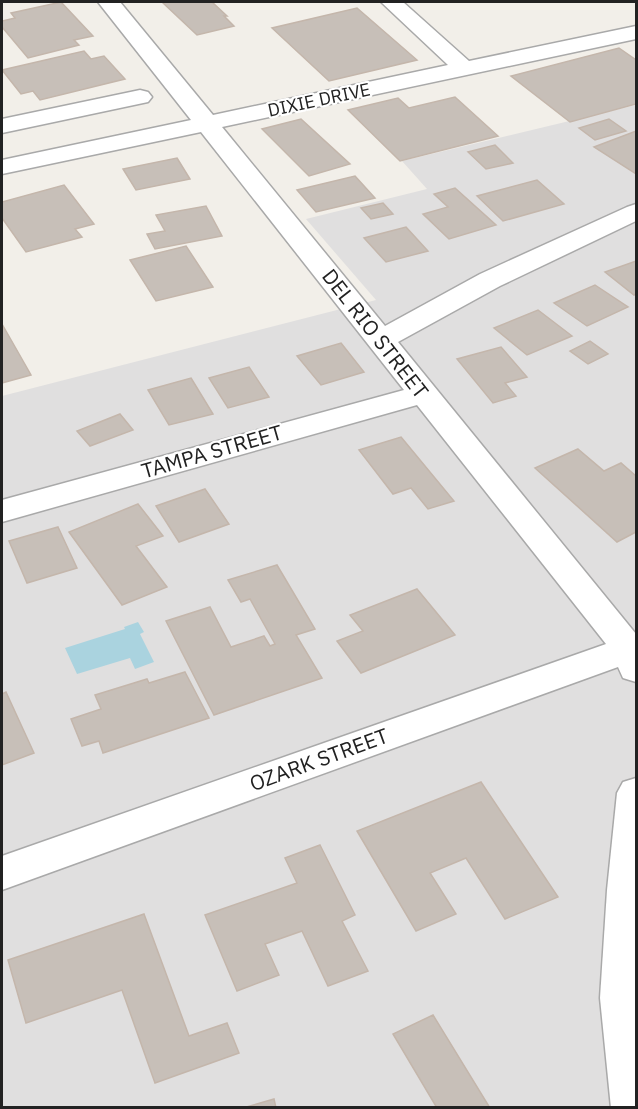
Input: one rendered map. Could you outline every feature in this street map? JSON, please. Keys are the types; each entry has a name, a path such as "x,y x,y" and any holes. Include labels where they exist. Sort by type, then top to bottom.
{"street":[{"name":"DEL RIO STREET","path":"109,2 634,655"},
{"path":"390,2 465,69"},
{"name":"DIXIE DRIVE","path":"2,167 636,32"},
{"path":"2,126 140,97"},
{"path":"96,106 129,140"},
{"path":"380,340 501,274 636,212"},
{"name":"TAMPA STREET","path":"2,511 422,394"},
{"name":"OZARK STREET","path":"2,873 634,655"},
{"path":"634,1107 621,998 636,806"}],"shaded area":[{"path":"636,105 636,1107 2,1108 2,396 376,300 306,219 427,189 402,161"}],"water":[{"path":"138,622 144,632 140,634 154,662 135,669 130,658 77,674 65,648 125,629 124,627"}],"building":[{"path":"61,2 93,36 74,40 79,45 28,58 2,27 2,21 15,18 11,13"},
{"path":"162,2 212,2 234,26 197,35"},
{"path":"357,8 417,60 329,81 272,28"},
{"path":"619,48 636,60 636,104 570,122 511,76"},
{"path":"84,51 91,59 104,56 125,79 40,100 33,91 21,94 2,70"},
{"path":"455,97 498,136 400,161 348,110 398,98 409,108"},
{"path":"301,119 350,164 309,176 262,129"},
{"path":"609,119 626,131 595,140 579,128"},
{"path":"636,131 636,174 594,147"},
{"path":"495,145 513,163 486,169 468,152"},
{"path":"177,158 190,179 136,190 123,169"},
{"path":"355,176 375,198 316,212 297,190"},
{"path":"537,180 564,204 503,221 477,196"},
{"path":"64,185 94,224 75,229 82,237 26,252 2,218 2,202"},
{"path":"455,188 496,225 449,239 423,214 448,207 434,194"},
{"path":"383,203 393,214 371,219 361,208"},
{"path":"206,206 222,236 155,249 147,234 165,231 156,215"},
{"path":"406,227 428,251 386,262 364,238"},
{"path":"186,246 213,287 156,301 130,260"},
{"path":"636,261 636,294 634,295 605,272"},
{"path":"595,285 628,307 587,326 554,303"},
{"path":"538,310 572,336 527,355 494,328"},
{"path":"2,324 31,375 2,383"},
{"path":"590,341 608,354 588,364 570,351"},
{"path":"341,343 364,372 321,385 297,356"},
{"path":"501,347 527,377 505,383 516,396 493,403 457,359"},
{"path":"249,367 269,397 228,408 209,378"},
{"path":"191,378 213,414 169,425 148,390"},
{"path":"120,414 133,430 90,446 77,431"},
{"path":"401,437 454,501 428,509 411,488 393,494 359,450"},
{"path":"578,449 604,471 621,463 636,476 636,532 617,542 535,468"},
{"path":"205,489 229,524 179,542 156,506"},
{"path":"138,504 163,536 136,546 167,587 122,605 69,532"},
{"path":"58,527 77,568 27,583 9,541"},
{"path":"277,565 315,629 296,635 322,678 214,715 166,621 210,607 231,647 264,636 270,646 275,644 250,599 241,602 228,580"},
{"path":"417,589 455,635 361,673 337,641 363,631 350,615"},
{"path":"185,672 209,718 103,753 99,741 82,746 71,719 101,709 95,695 147,679 149,683"},
{"path":"6,692 34,753 2,765 2,694"},
{"path":"481,782 558,897 505,919 466,858 430,873 456,914 416,931 357,831"},
{"path":"320,845 355,915 342,921 368,971 328,986 302,931 265,944 279,975 237,991 205,915 297,883 285,858"},
{"path":"144,914 189,1036 227,1023 239,1053 155,1083 122,990 26,1023 8,960"},
{"path":"433,1015 490,1108 437,1108 393,1034"},
{"path":"274,1099 276,1108 243,1108"}]}
